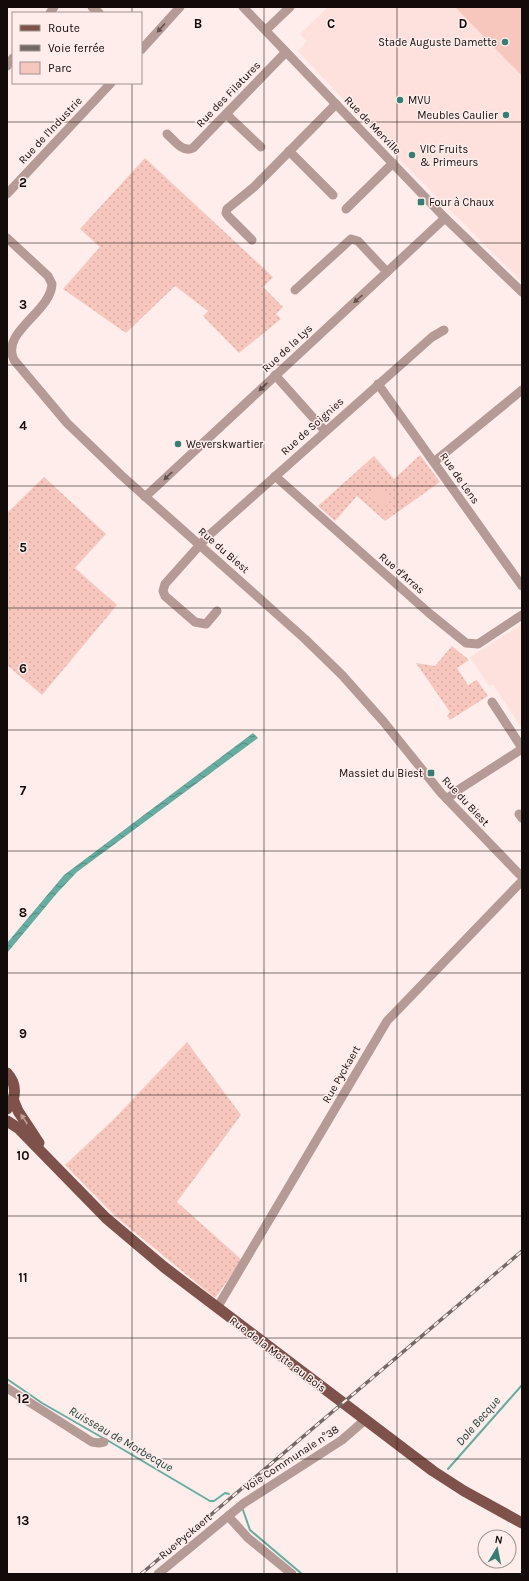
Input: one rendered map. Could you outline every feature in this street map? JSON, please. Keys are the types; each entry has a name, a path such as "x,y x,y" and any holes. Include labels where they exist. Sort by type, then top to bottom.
{"main road":[{"path":"7,1073 14,1084 13,1099 7,1109"},
{"name":"Rue de la Motte au Bois","path":"13,1099 18,1111 52,1161"},
{"name":"Rue de la Motte au Bois","path":"7,1121 18,1128 52,1161 125,1236 217,1308 442,1477 476,1498 522,1523"}],"street":[{"path":"142,48 180,7"},
{"name":"Rue de Merville","path":"243,7 446,218 520,286"},
{"path":"266,30 290,7"},
{"name":"Rue des Filatures","path":"167,134 186,150 195,146 286,52"},
{"name":"Rue de l'Industrie","path":"7,194 110,84"},
{"path":"252,240 228,216 226,211 254,187 336,104"},
{"path":"226,114 261,147"},
{"path":"289,151 333,195"},
{"path":"346,209 393,163"},
{"name":"Rue de la Lys","path":"145,497 446,218"},
{"name":"Rue du Biest","path":"7,238 48,276 52,284 48,296 11,340 9,348 10,354 72,427 145,497 342,674 447,799 522,877"},
{"path":"295,290 351,239 358,241 387,272"},
{"name":"Rue de Soignies","path":"217,611 206,624 197,624 166,596 163,591 166,582 199,545 325,430 432,337 444,330"},
{"path":"275,375 325,430"},
{"name":"Rue de Lens","path":"378,384 522,586"},
{"path":"434,462 522,390"},
{"name":"Rue d'Arras","path":"276,476 463,642 478,644 522,615"},
{"path":"447,799 458,790 522,748 492,702"},
{"name":"Rue Pyckaert","path":"217,1308 387,1021 522,880"},
{"path":"7,1388 92,1442 99,1444 104,1442"},
{"name":"Voie Communale n°38","path":"228,1516 248,1500 351,1434 365,1420"},
{"path":"228,1516 248,1538 292,1574"},
{"name":"Rue Pyckaert","path":"158,1574 228,1516"}],"shaded area":[{"path":"328,7 455,7 522,76 522,282 404,164 298,51 307,41 300,34"},
{"path":"522,624 522,729 493,684 489,686 470,657"}],"green space":[{"name":"Stade Auguste Damette","path":"455,7 522,7 522,76"},
{"path":"145,158 273,277 263,287 283,307 276,314 281,319 239,353 203,316 208,311 175,286 126,333 63,289 100,247 80,229"},
{"path":"420,455 440,482 385,521 357,496 335,521 318,506 374,456 394,479"},
{"path":"44,477 106,534 75,568 117,605 42,695 7,665 7,513"},
{"path":"379,486 393,499 383,509 369,497"},
{"path":"452,646 469,660 457,668 468,685 477,680 488,696 450,720 447,716 450,712 416,663 435,666"},
{"path":"187,1042 241,1115 177,1202 242,1260 215,1298 115,1216 65,1165 113,1120"}],"water":[{"path":"253,733 258,738 77,872 58,892 7,953 7,943 64,875"}],"waterway":[{"name":"Ruisseau de Morbecque","path":"7,1379 42,1403 103,1438"},
{"name":"Dole Becque","path":"448,1469 522,1385"},
{"name":"Ruisseau de Morbecque","path":"107,1440 210,1501 214,1501 225,1493 229,1494"},
{"name":"Ruisseau de Morbecque","path":"243,1510 250,1530 302,1574"}],"railway":[{"path":"141,1574 522,1251"}],"place":[{"name":"Stade Auguste Damette","path":"505,42"},
{"name":"MVU","path":"400,100"},
{"name":"Meubles Caulier","path":"506,115"},
{"name":"VIC Fruits & Primeurs","path":"412,155"},
{"name":"Four à Chaux","path":"421,202"},
{"name":"Weverskwartier","path":"178,444"},
{"name":"Massiet du Biest","path":"431,773"}]}
